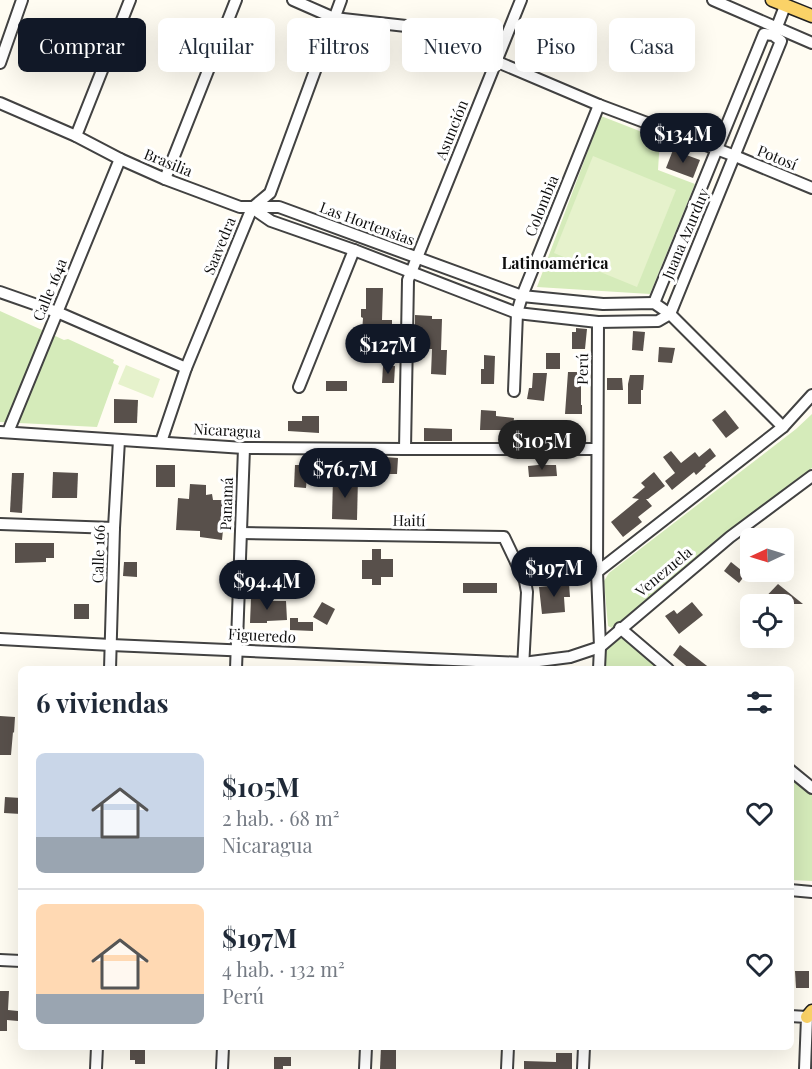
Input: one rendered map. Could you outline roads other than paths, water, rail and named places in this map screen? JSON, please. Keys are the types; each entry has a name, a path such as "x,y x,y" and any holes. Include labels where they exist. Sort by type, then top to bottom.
{"main road":[{"path":"772,0 812,16"}],"street":[{"path":"0,63 22,0"},
{"path":"76,136 130,0"},
{"path":"165,179 236,0"},
{"name":"Potosí","path":"293,0 333,18"},
{"name":"Saavedra","path":"333,18 341,0"},
{"name":"Asunción","path":"503,46 521,0"},
{"path":"713,0 775,31 812,43"},
{"name":"Juana Azurduy","path":"775,31 785,6"},
{"name":"Juana Azurduy","path":"654,303 764,34 775,31"},
{"name":"Juana Azurduy","path":"669,314 781,41 775,31"},
{"name":"Potosí","path":"503,65 599,105 735,156 812,188"},
{"name":"Saavedra","path":"160,442 186,368 252,208 270,193 314,72"},
{"name":"Asunción","path":"405,449 408,280 493,72"},
{"name":"Brasilia","path":"0,103 76,136 165,179 240,207 252,208"},
{"name":"Colombia","path":"514,391 517,313 522,296 599,105"},
{"name":"Calle 164a","path":"4,432 57,312 120,159"},
{"name":"Las Hortensias","path":"252,208 279,207 522,296 603,304 654,303"},
{"name":"Las Hortensias","path":"252,208 271,220 517,313 598,322"},
{"path":"299,387 354,250"},
{"path":"0,292 57,312 186,368"},
{"path":"654,303 669,314 783,427"},
{"path":"598,322 658,321 669,314"},
{"name":"Perú","path":"598,322 597,572 599,666"},
{"path":"597,572 783,427 812,395"},
{"name":"Nicaragua","path":"4,432 244,448 597,449"},
{"name":"Calle 166","path":"110,666 119,440"},
{"name":"Panamá","path":"236,666 244,448"},
{"name":"Venezuela","path":"523,666 570,657 600,647 730,537 812,476"},
{"path":"0,524 114,528"},
{"name":"Haití","path":"241,533 504,537 525,581 527,592 523,666"},
{"path":"620,628 664,666"},
{"name":"Figueredo","path":"0,639 523,666"},
{"path":"794,773 812,788"},
{"path":"794,890 812,892"},
{"path":"0,960 18,961"},
{"path":"794,1016 810,1015 805,1069"},
{"path":"96,1069 97,1050"},
{"path":"222,1069 223,1050"},
{"path":"365,1069 366,1050"},
{"path":"507,1069 508,1050"},
{"path":"583,1069 584,1050"}],"district":[{"name":"Latinoamérica","path":"555,263"}]}
